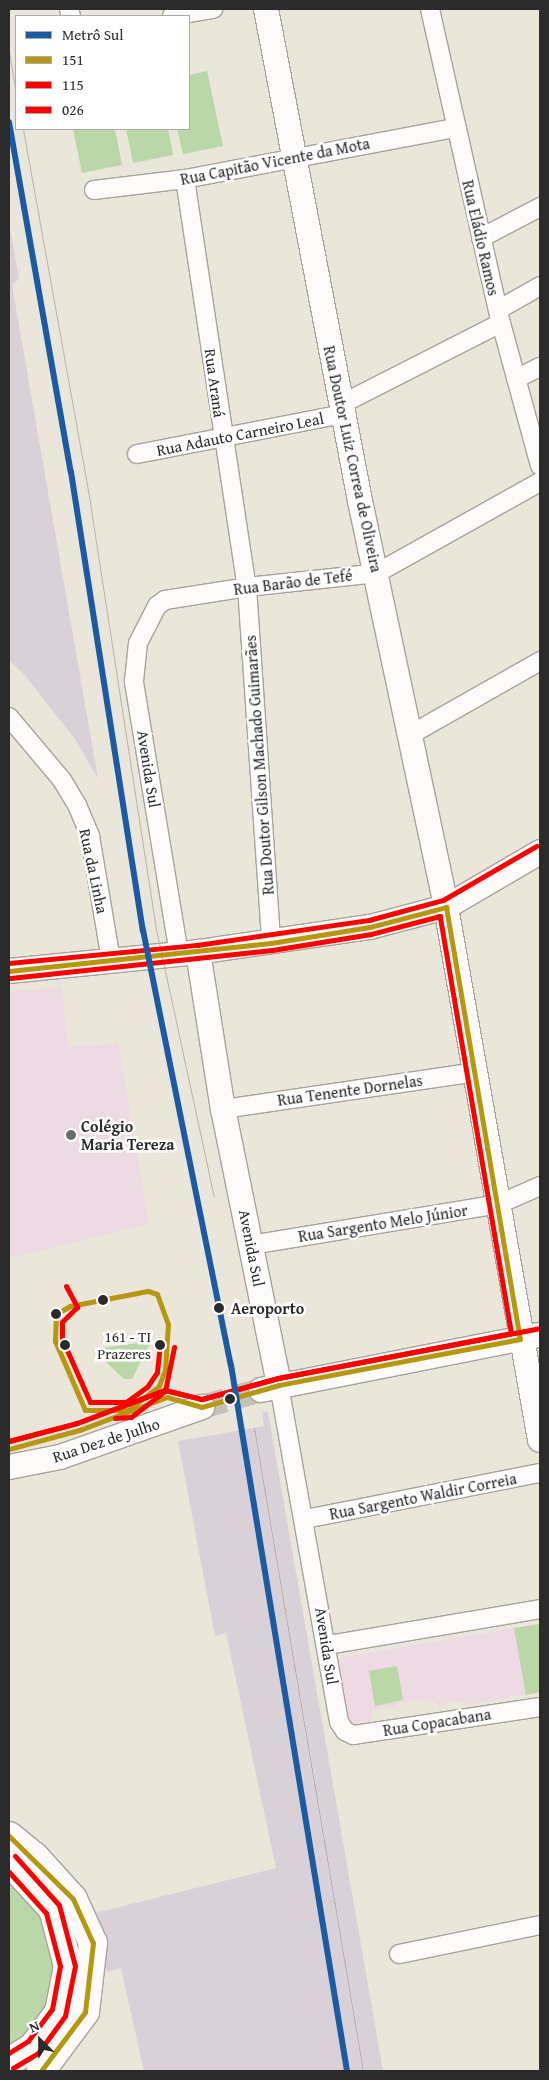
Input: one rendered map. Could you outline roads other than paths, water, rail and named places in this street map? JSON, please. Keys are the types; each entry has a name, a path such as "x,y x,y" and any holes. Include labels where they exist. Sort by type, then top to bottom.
{"highway":[{"path":"9,1836 34,1856 72,1898 86,1919 93,1943 84,2012 41,2071"},
{"path":"9,2062 33,2047 46,2030 59,2012 68,1984 66,1948 53,1909 16,1868"}],"street":[{"path":"178,15 213,9"},
{"name":"Rua Doutor Luiz Correa de Oliveira","path":"266,9 297,156 342,409 446,908 499,1204 530,1337 540,1440"},
{"name":"Rua Eládio Ramos","path":"430,9 481,238 540,466"},
{"name":"Rua Capitão Vicente da Mota","path":"94,190 185,179 297,156 455,128"},
{"name":"Rua Araná","path":"185,179 223,441 247,587"},
{"path":"481,238 540,207"},
{"name":"Rua Adauto Carneiro Leal","path":"137,454 223,441 342,409 500,316 540,286"},
{"path":"516,379 540,367"},
{"name":"Rua Barão de Tefé","path":"173,598 247,587 377,573 540,482"},
{"name":"Rua Doutor Gilson Machado Guimarães","path":"247,587 271,943"},
{"name":"Avenida Sul","path":"173,598 158,606 138,643 134,661 189,953 252,1245 270,1388 305,1520 340,1722"},
{"path":"410,735 540,661"},
{"name":"Rua da Linha","path":"9,717 62,780 77,805 90,836 111,960"},
{"path":"9,971 189,953 271,943 370,927 446,908 540,853"},
{"name":"Rua Tenente Dornelas","path":"223,1109 476,1072"},
{"name":"Rua Sargento Melo Júnior","path":"252,1245 499,1204 540,1186"},
{"path":"270,1388 530,1337"},
{"name":"Rua Dez de Julho","path":"9,1468 60,1457 202,1407"},
{"name":"Rua Sargento Waldir Correia","path":"305,1520 540,1472"},
{"path":"328,1645 540,1609"},
{"name":"Rua Copacabana","path":"340,1722 353,1735 540,1707"},
{"path":"398,1954 540,1925"}],"tunnel":[{"path":"202,1407 261,1390"}],"tram line":[{"path":"9,52 15,88"},
{"path":"23,130 90,503 156,929 214,1197"},
{"path":"254,1428 363,2071"}],"metro line":[{"name":"Sul","path":"9,122 71,472 143,930 231,1365 347,2071"}],"place":[{"name":"Colégio Maria Tereza","path":"71,1135"},
{"name":"Aeroporto","path":"219,1308"},
{"name":"161 - TI Prazeres","path":"160,1345"}]}
